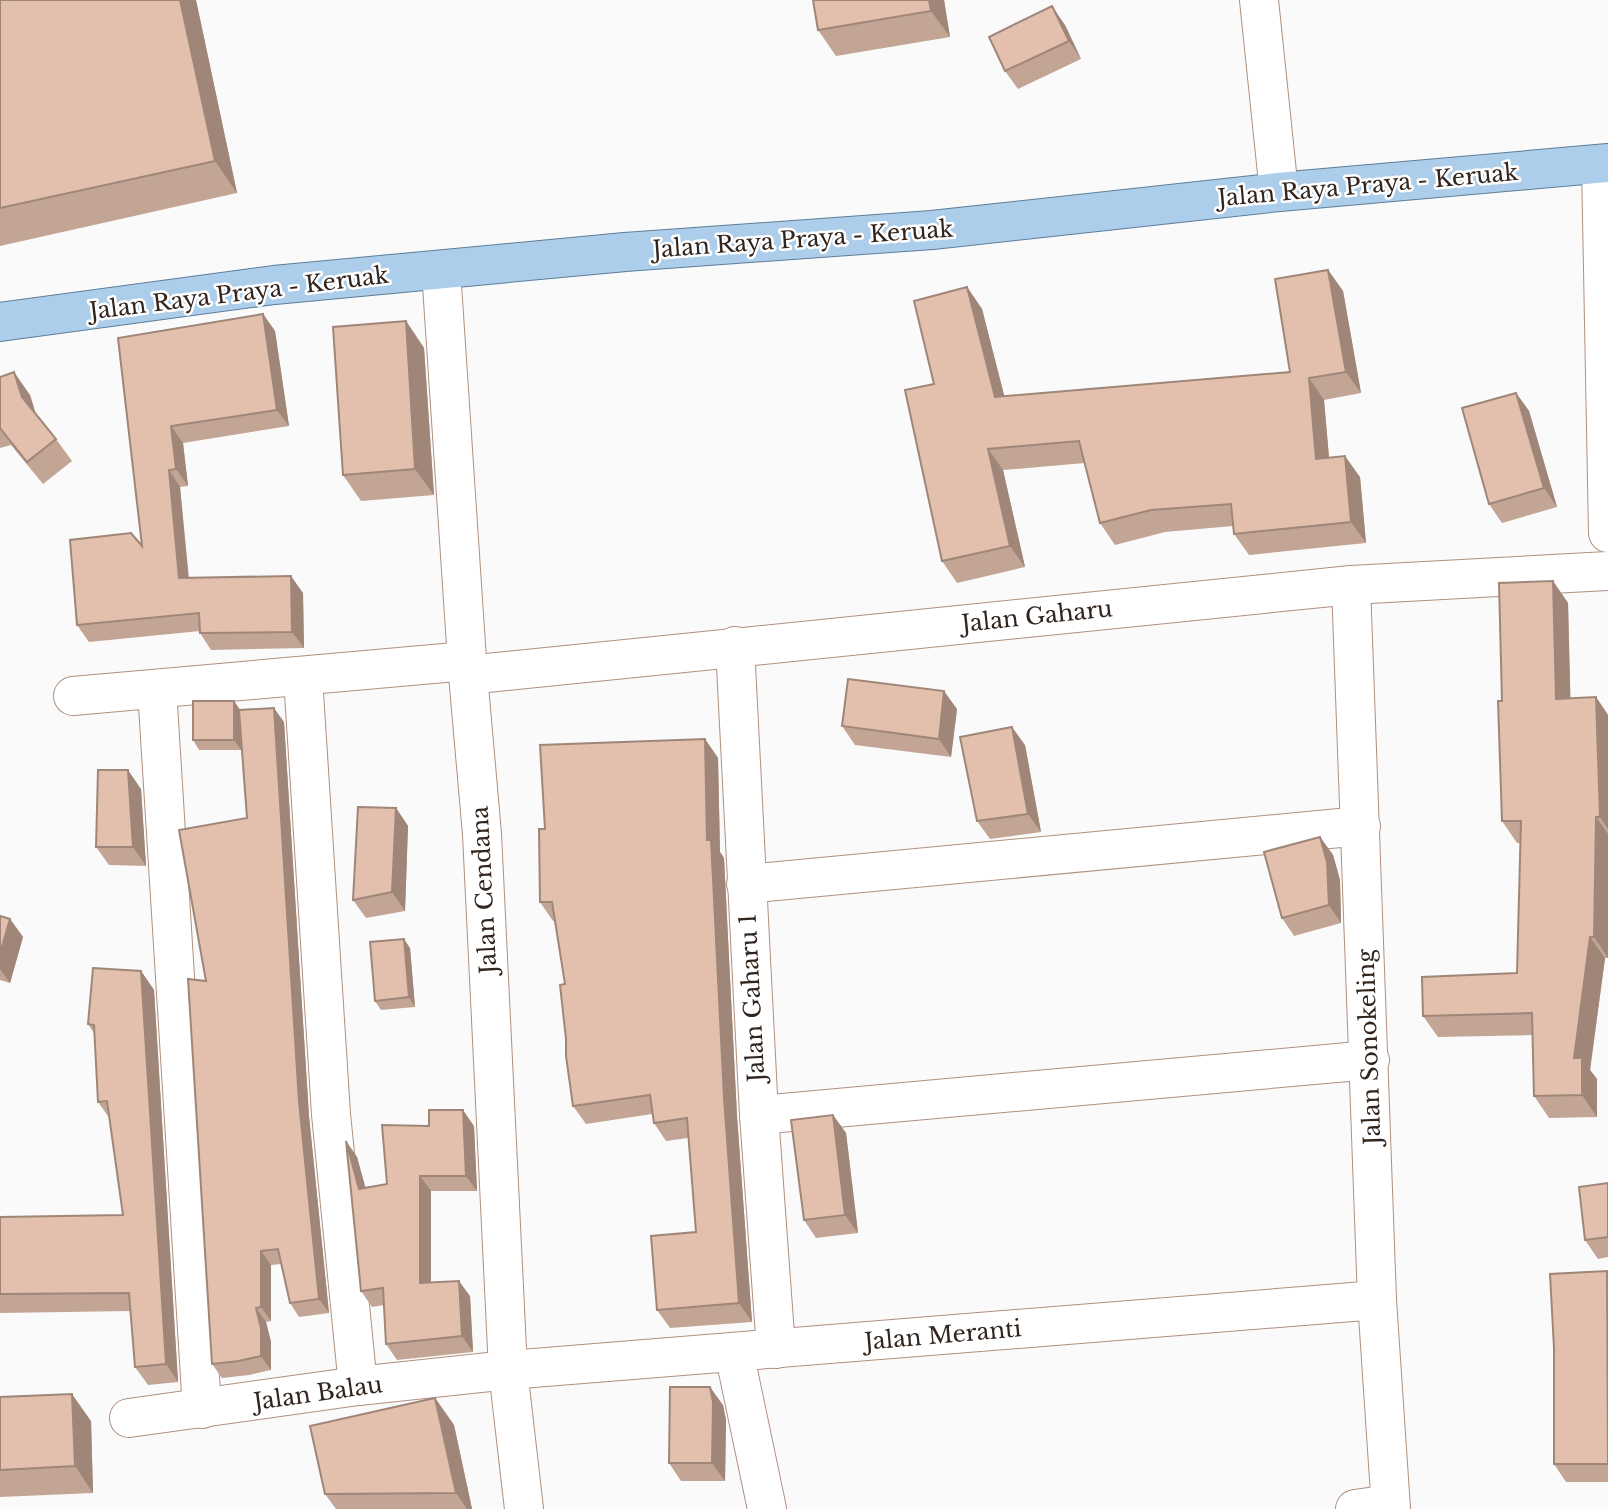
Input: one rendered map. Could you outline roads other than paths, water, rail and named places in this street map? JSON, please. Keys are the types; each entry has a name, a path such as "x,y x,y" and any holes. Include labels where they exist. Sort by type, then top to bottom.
{"main road":[{"name":"Jalan Raya Praya - Keruak","path":"0,322 274,285 625,252 932,230 1279,192 1604,164"}],"street":[{"path":"1259,0 1279,192"},
{"path":"1604,164 1608,533"},
{"name":"Jalan Cendana","path":"441,270 467,668 482,834 508,1370 524,1509"},
{"name":"Jalan Gaharu","path":"73,696 735,646 1351,585 1608,571"},
{"name":"Jalan Sonokeling","path":"1351,585 1370,1060 1377,1300 1379,1507"},
{"name":"Jalan Gaharu 1","path":"735,646 759,1115 776,1349"},
{"path":"303,677 331,1114 358,1386"},
{"path":"158,689 202,1409"},
{"path":"746,884 1360,826"},
{"path":"759,1115 1370,1060"},
{"name":"Jalan Meranti","path":"508,1370 1377,1300"},
{"path":"734,1352 767,1509"},
{"name":"Jalan Balau","path":"128,1418 358,1386 508,1370"}]}
